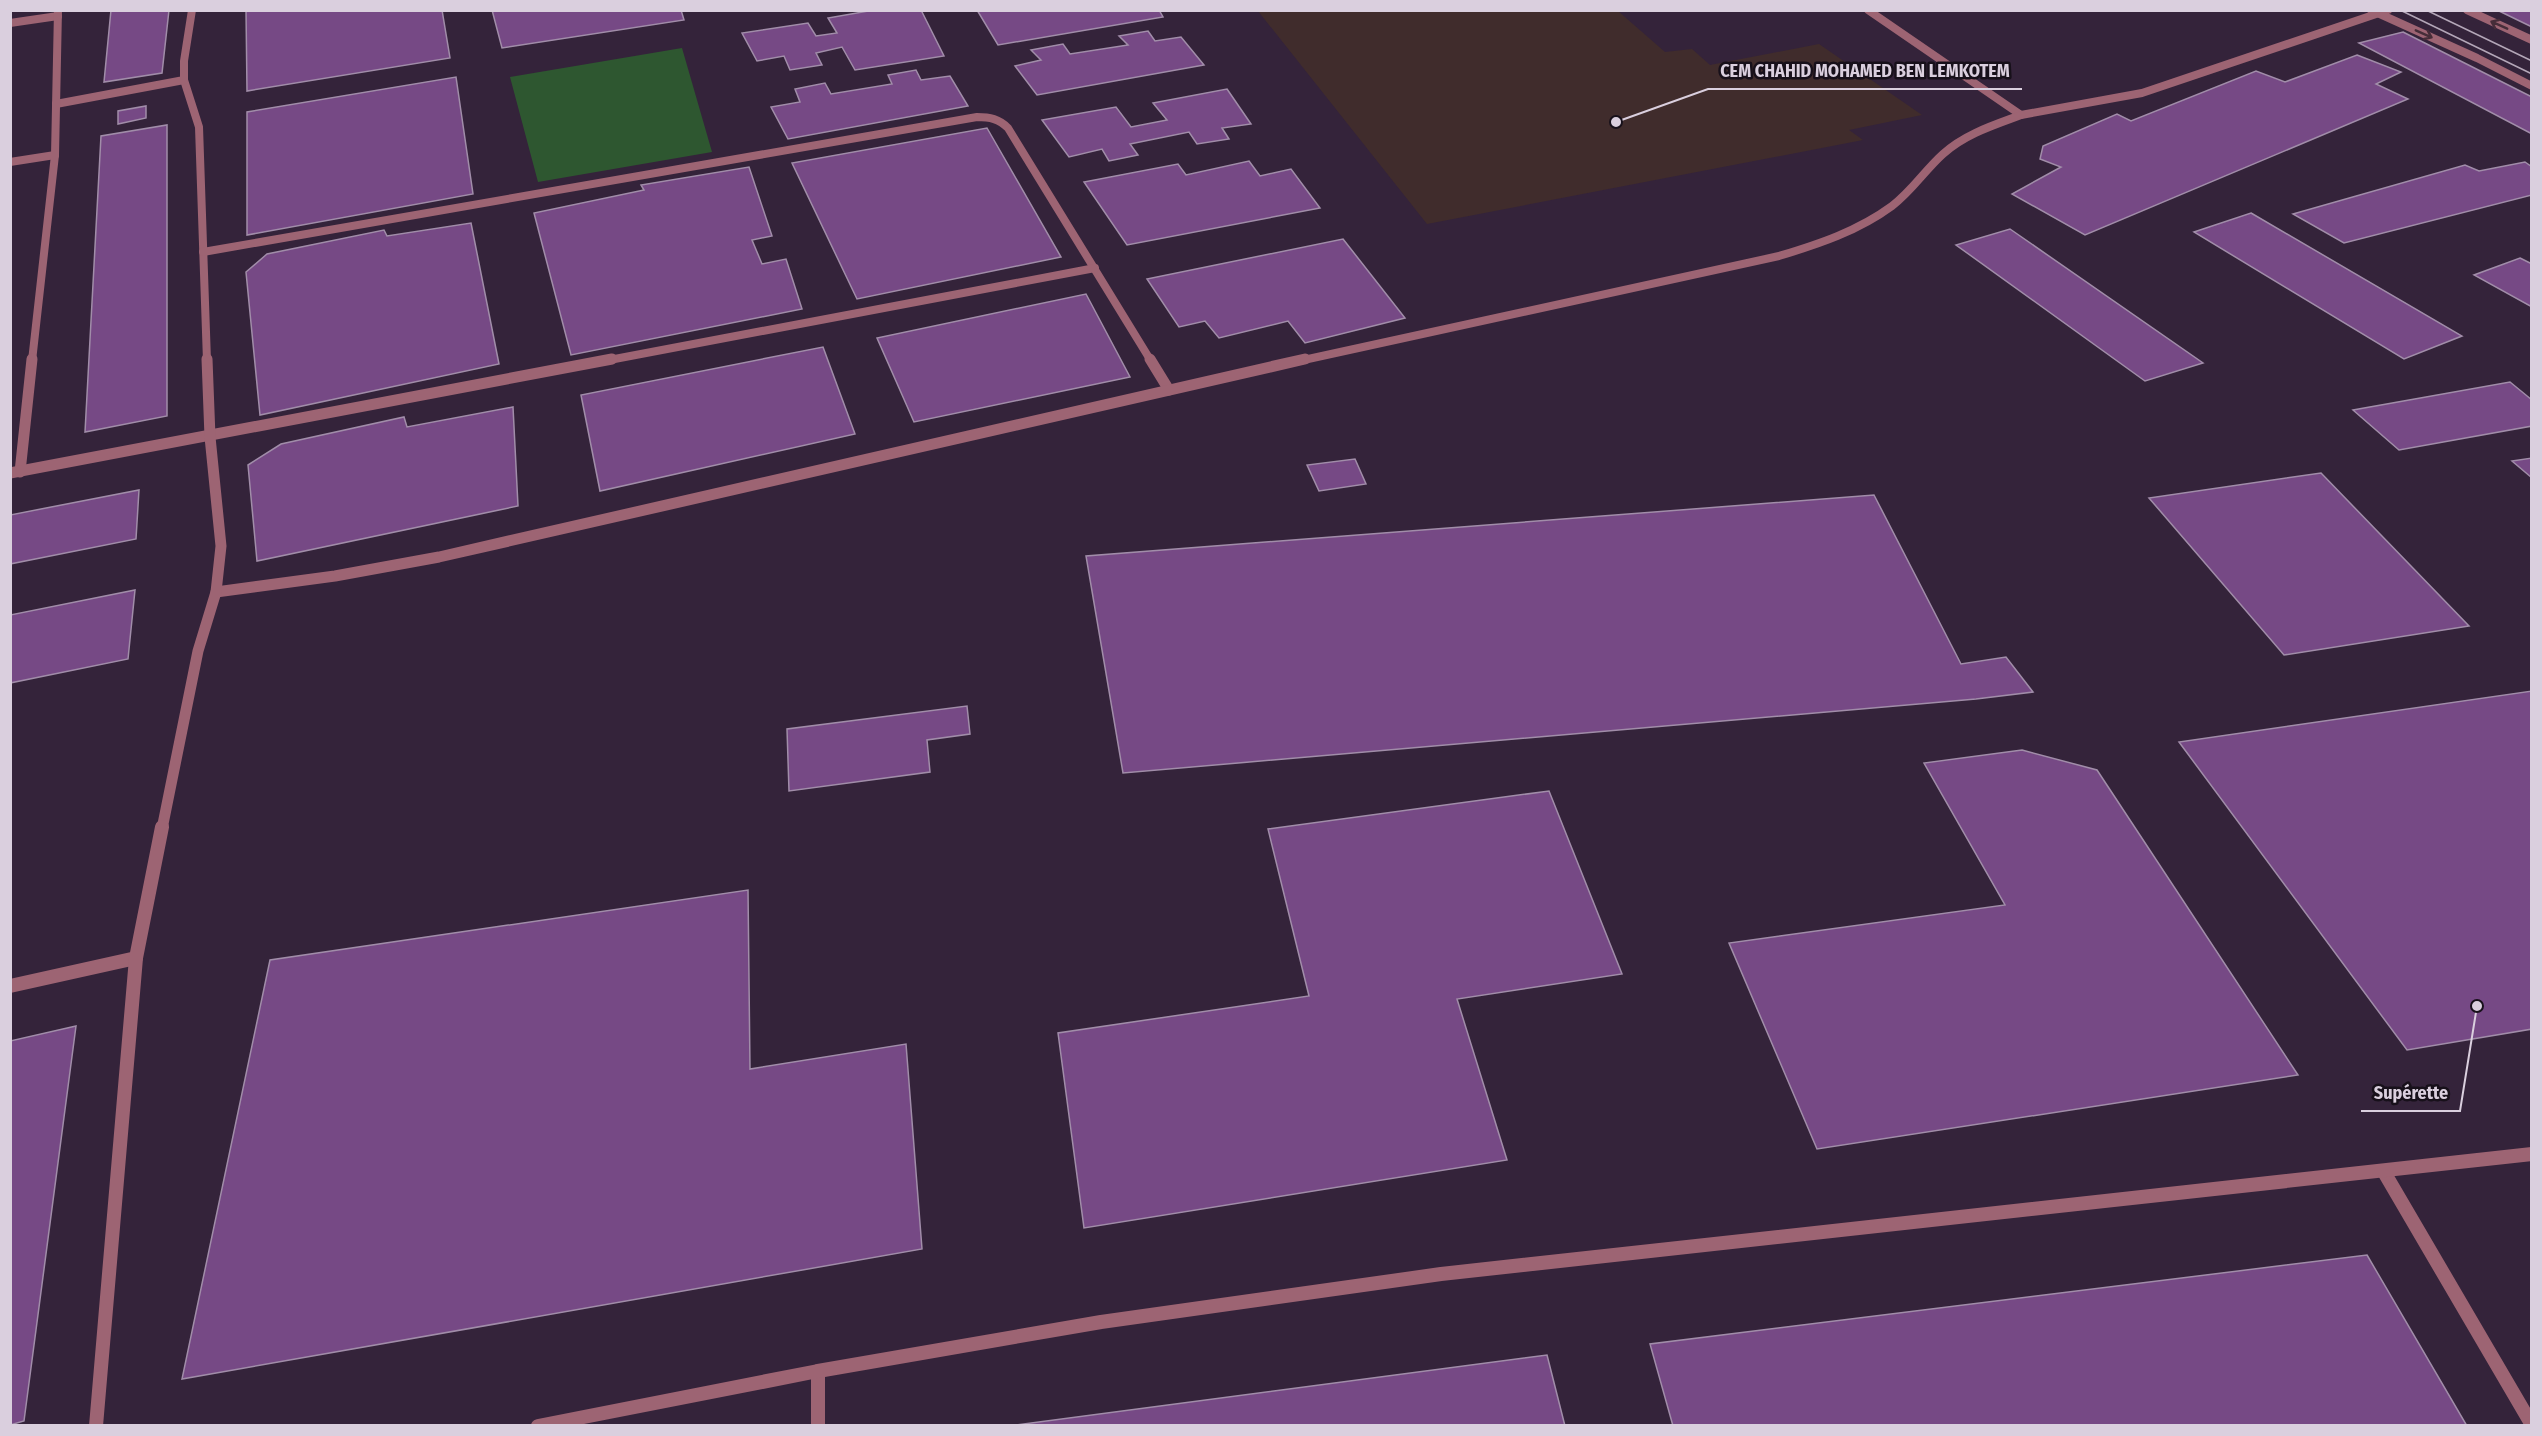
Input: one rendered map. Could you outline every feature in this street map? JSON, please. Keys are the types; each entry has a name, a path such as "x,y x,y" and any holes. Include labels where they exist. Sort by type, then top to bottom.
{"street":[{"path":"96,1425 136,958 198,651 216,592 221,546 210,437 199,127 184,80 184,61 192,10"},
{"path":"1868,10 2021,115"},
{"path":"216,592 335,576 439,556 1169,390 1779,256 1821,243 1861,226 1892,206 1921,181 1943,154 1990,126 2021,115 2142,93 2374,12 2388,10"},
{"path":"2467,10 2532,40"},
{"path":"2374,12 2532,86"},
{"path":"10,23 58,13 55,155 15,472 210,437 1095,268"},
{"path":"56,104 184,80"},
{"path":"203,252 977,117 992,117 1001,121 1008,128 1169,390"},
{"path":"10,162 55,155"},
{"path":"10,986 136,958"},
{"path":"538,1425 818,1371 1101,1322 1441,1274 2532,1154"},
{"path":"2384,1172 2532,1425"},
{"path":"818,1371 818,1425"}],"shaded area":[{"path":"1258,11 1618,11 1665,52 1692,49 1710,65 1819,44 1922,115 1849,130 1863,140 1427,224"}],"green space":[{"path":"682,48 712,152 538,182 510,77"}],"building":[{"path":"111,10 169,10 162,73 104,82"},
{"path":"246,10 442,10 450,58 247,91"},
{"path":"492,10 681,10 684,20 502,48"},
{"path":"874,10 921,10 944,56 855,70 842,47 816,53 822,65 790,70 784,56 757,61 742,33 808,23 816,36 837,33 828,18"},
{"path":"977,10 1159,10 1163,17 998,45"},
{"path":"2497,10 2532,10 2532,27"},
{"path":"1148,31 1155,41 1181,37 1204,65 1037,95 1015,66 1041,60 1031,50 1063,44 1070,54 1128,45 1119,36"},
{"path":"2403,32 2532,97 2532,134 2359,43"},
{"path":"2357,55 2401,72 2376,84 2408,99 2085,235 2012,194 2061,167 2040,159 2043,146 2117,114 2131,121 2256,71 2285,82"},
{"path":"916,70 921,80 950,76 968,106 788,139 771,107 800,102 795,89 825,83 831,94 892,84 888,75"},
{"path":"456,77 473,194 247,235 247,112"},
{"path":"1227,89 1251,124 1222,128 1229,139 1197,144 1189,132 1130,144 1138,155 1109,161 1102,149 1069,157 1042,120 1116,107 1131,127 1167,120 1153,103"},
{"path":"146,106 146,118 118,124 118,111"},
{"path":"167,125 167,416 85,432 101,136"},
{"path":"987,128 1061,257 857,299 792,163"},
{"path":"1249,161 1260,176 1291,169 1320,208 1127,245 1084,182 1178,164 1186,175"},
{"path":"2525,162 2532,167 2532,195 2344,243 2293,214 2465,165 2479,171"},
{"path":"749,167 772,236 752,240 762,264 786,259 802,309 571,355 534,213 644,190 641,185"},
{"path":"2251,213 2462,336 2404,359 2194,232"},
{"path":"471,223 499,364 260,415 246,272 267,254 384,230 387,236"},
{"path":"2010,229 2203,363 2145,381 1956,245"},
{"path":"1343,239 1405,318 1305,343 1288,321 1219,338 1205,321 1179,327 1147,279"},
{"path":"2520,258 2532,264 2532,307 2474,275"},
{"path":"1086,294 1130,377 914,422 877,338"},
{"path":"823,347 855,434 600,491 581,395"},
{"path":"2510,382 2532,400 2532,426 2399,450 2353,410"},
{"path":"513,407 518,506 257,561 248,465 281,444 404,417 407,427"},
{"path":"2532,458 2532,478 2512,461"},
{"path":"1355,459 1366,484 1319,491 1307,465"},
{"path":"2321,473 2469,626 2284,655 2149,498"},
{"path":"139,490 136,539 10,564 10,515"},
{"path":"1874,495 1961,664 2006,657 2033,692 1976,699 1123,773 1086,556"},
{"path":"135,590 128,659 10,683 10,615"},
{"path":"2532,691 2532,1029 2407,1050 2179,742"},
{"path":"967,706 970,734 927,740 930,772 789,791 787,729"},
{"path":"2022,750 2097,770 2298,1075 1817,1149 1729,943 2005,905 1924,763"},
{"path":"1549,791 1622,974 1457,999 1507,1160 1084,1228 1058,1033 1309,996 1268,829"},
{"path":"748,890 750,1069 906,1044 922,1249 182,1379 270,960"},
{"path":"76,1026 24,1421 10,1425 10,1041"},
{"path":"2367,1255 2467,1426 1673,1426 1650,1344"},
{"path":"1547,1355 1565,1426 1009,1426"}],"tram line":[{"path":"2400,10 2532,74"},
{"path":"2426,10 2532,61"}],"place":[{"name":"CEM CHAHID MOHAMED BEN LEMKOTEM","path":"1616,122"},
{"name":"Supérette","path":"2477,1006"}]}
